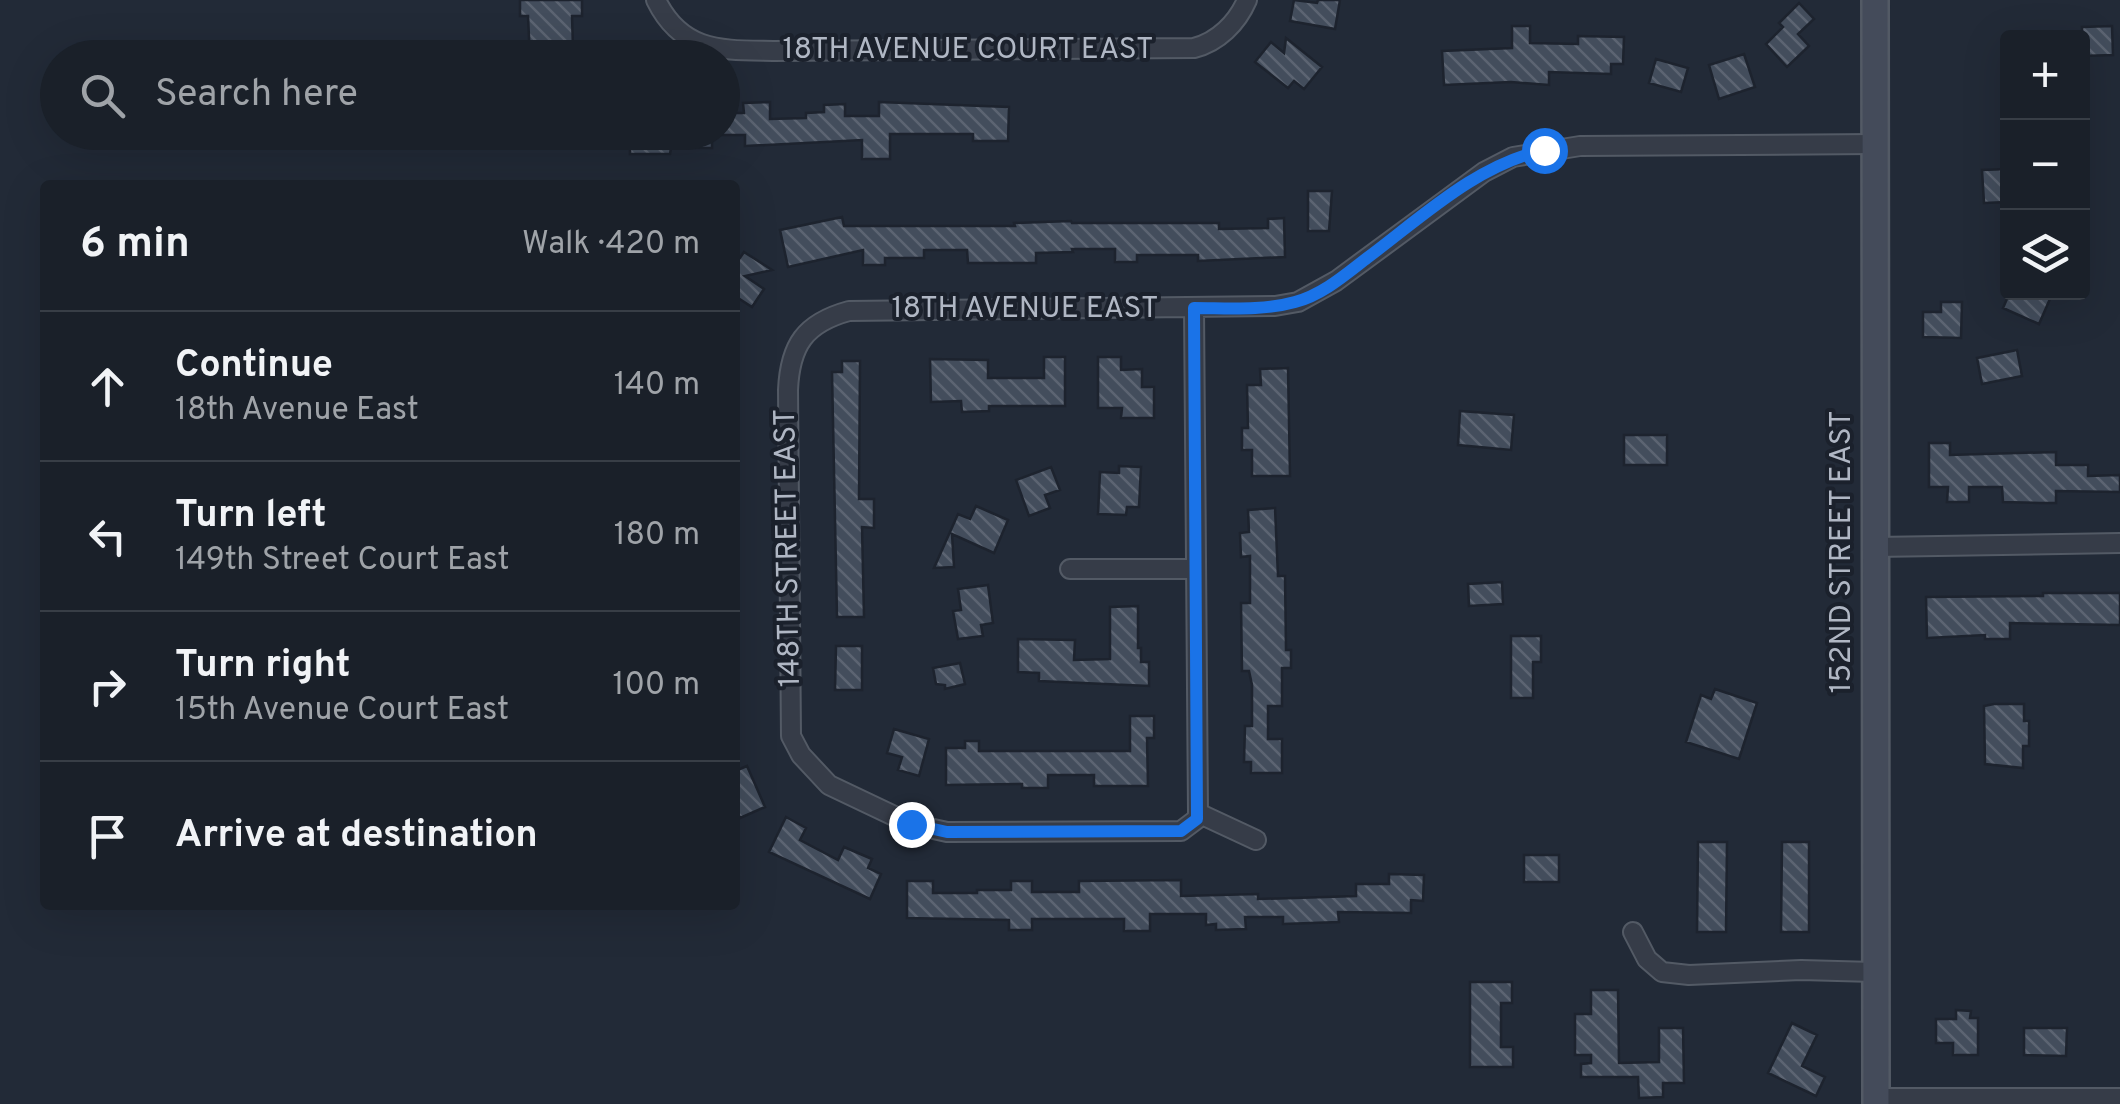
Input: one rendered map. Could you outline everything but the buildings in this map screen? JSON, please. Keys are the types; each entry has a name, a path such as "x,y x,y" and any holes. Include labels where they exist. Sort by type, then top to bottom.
{"main road":[{"name":"152ND STREET EAST","path":"1874,0 1876,1101"}],"street":[{"name":"18TH AVENUE COURT EAST","path":"656,0 670,24 695,40"},
{"name":"18TH AVENUE COURT EAST","path":"740,50 1178,49 1206,45 1217,38 1237,18 1247,0"},
{"name":"18TH AVENUE EAST","path":"799,341 821,320 849,310 1194,308 1298,302 1336,282 1484,172 1513,156 1580,146 1875,144"},
{"path":"1194,308 1198,813 1256,840"},
{"name":"148TH STREET EAST","path":"799,341 789,372 788,408 792,736 818,777 930,830 1181,831 1197,819 1198,813"},
{"path":"1875,547 2120,543"},
{"path":"1070,569 1194,569"},
{"path":"1633,932 1656,970 1675,974 1874,972"},
{"path":"1876,1101 2120,1098"}],"route":[{"path":"911,824 947,832 1181,831 1197,819 1194,308 1298,302 1336,282 1484,172 1513,156 1544,150"}]}
